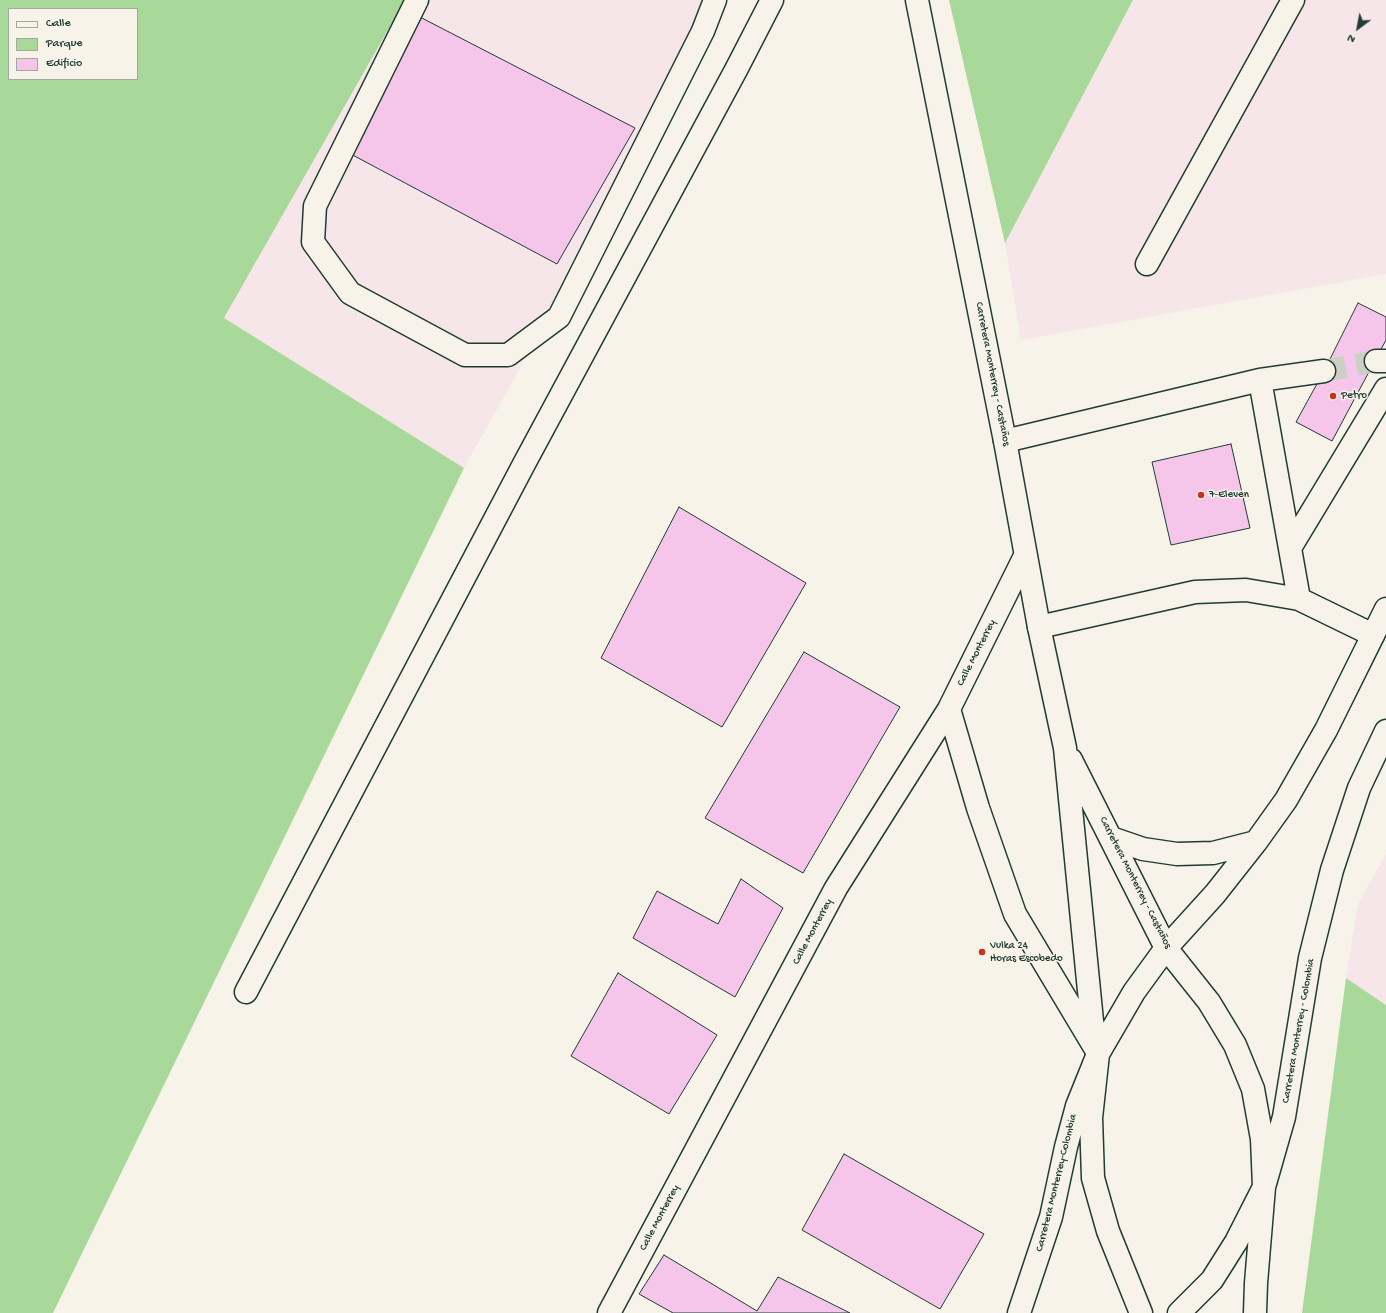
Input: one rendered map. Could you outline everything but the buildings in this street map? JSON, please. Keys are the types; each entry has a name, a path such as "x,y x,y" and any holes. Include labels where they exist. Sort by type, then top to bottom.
{"main road":[{"path":"417,0 315,206 313,242 350,293 465,355 508,355 559,317 703,31 715,0"},
{"path":"246,992 524,464 772,0"},
{"name":"Carretera Monterrey - Castaños","path":"917,0 1005,441 1039,627 1066,748 1092,1021 1098,1054 1091,1118 1093,1178 1108,1231 1142,1313"},
{"path":"1146,264 1293,0"},
{"path":"1005,441 1260,380 1324,370"},
{"path":"1260,380 1299,599"},
{"path":"1290,548 1386,389"},
{"name":"Calle Monterrey","path":"609,1313 836,888 949,709 1025,556"},
{"path":"1039,627 1195,592 1246,590 1299,599 1373,635"},
{"path":"949,709 978,808 1016,914 1098,1054 1134,992 1166,948 1215,894 1256,842 1286,800 1326,730 1386,609"},
{"name":"Carretera Monterrey - Colombia","path":"1179,1313 1212,1280 1236,1242 1264,1187 1284,1117 1310,958 1332,870 1359,788 1386,731"},
{"name":"Carretera Monterrey - Castaños","path":"1066,748 1166,948 1209,1002 1235,1045 1253,1089 1262,1139 1264,1187 1255,1313"},
{"path":"1111,838 1143,849 1177,854 1213,853 1256,842"},
{"name":"Carretera Monterrey-Colombia","path":"1019,1313 1051,1217 1077,1106 1098,1054"}],"shaded area":[{"path":"405,0 726,0 464,468 224,319"},
{"path":"1133,0 1386,0 1386,274 1021,340 1005,243"},
{"path":"1386,854 1386,1005 1346,978 1358,904"}],"green space":[{"path":"0,0 405,0 224,318 464,468 53,1313 0,1313"},
{"path":"949,0 1133,0 1005,243"},
{"path":"1346,978 1386,1005 1386,1313 1302,1313"}],"tunnel":[{"path":"1324,371 1376,361"}],"place":[{"name":"Petro","path":"1333,396"},
{"name":"7-Eleven","path":"1201,495"},
{"name":"Vulka 24 Horas Escobedo","path":"982,952"}]}
